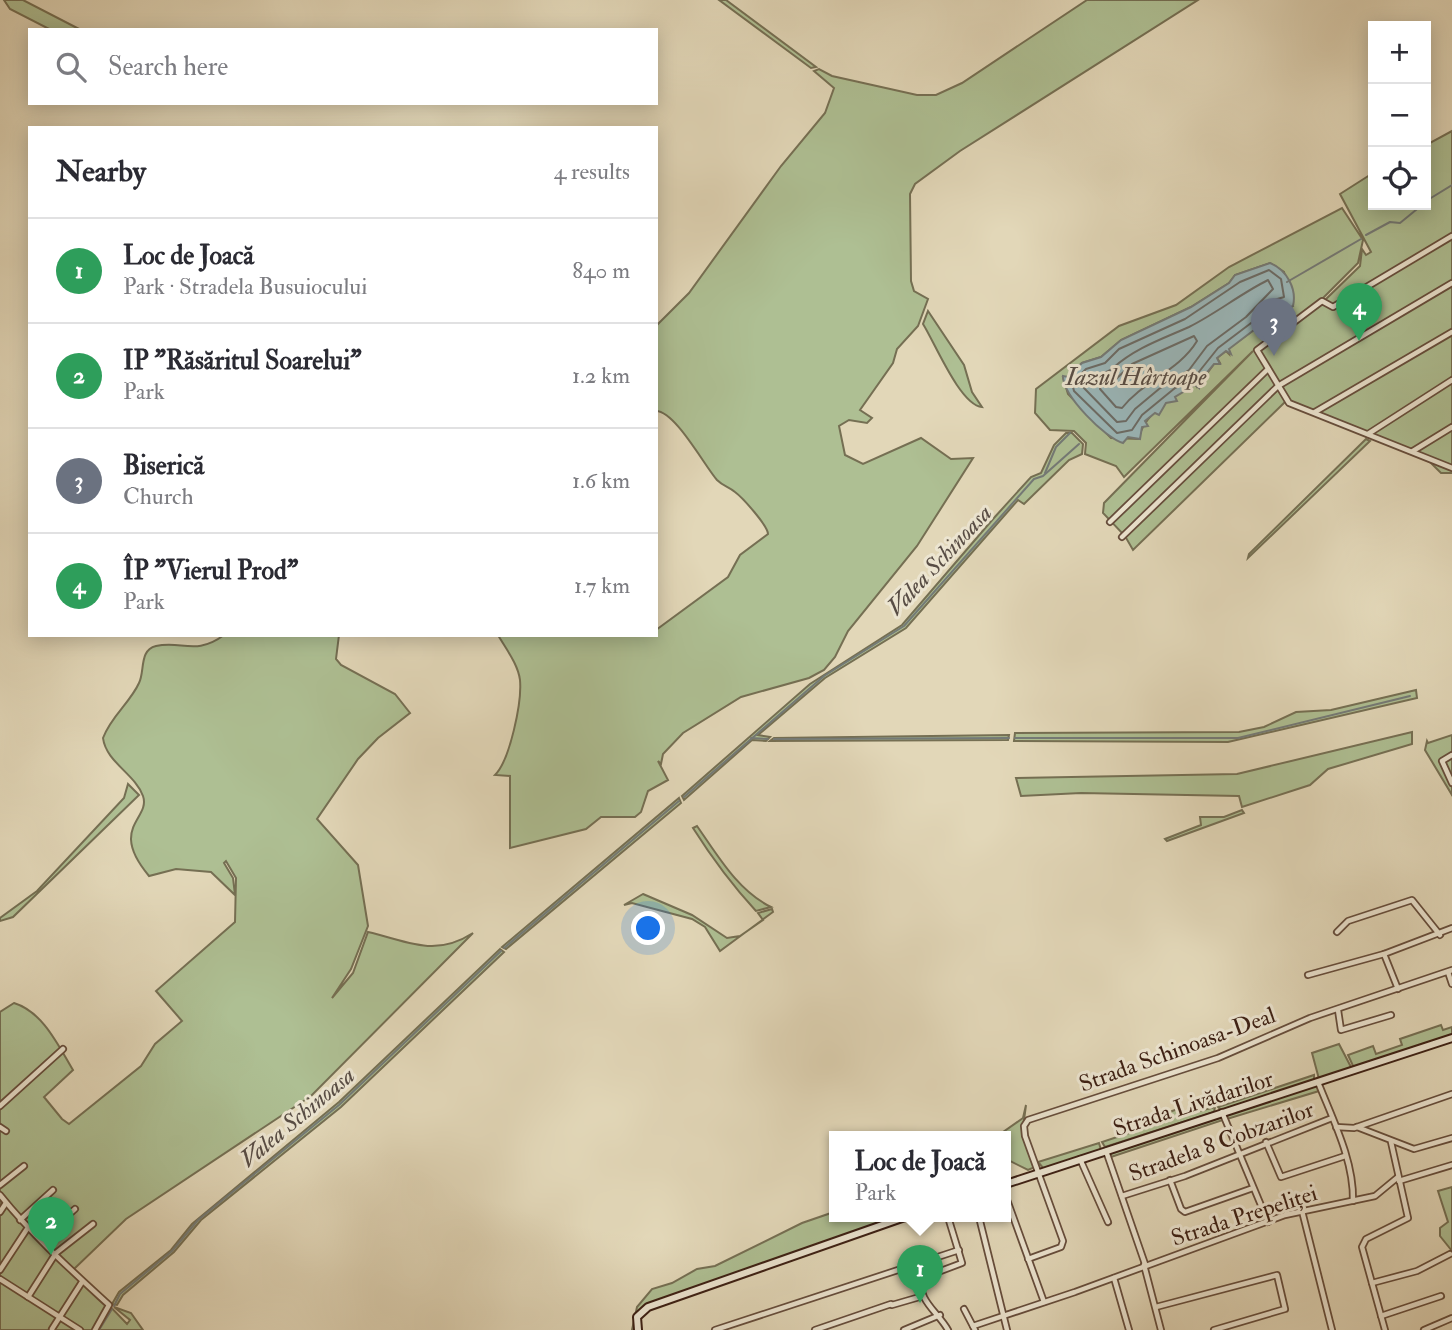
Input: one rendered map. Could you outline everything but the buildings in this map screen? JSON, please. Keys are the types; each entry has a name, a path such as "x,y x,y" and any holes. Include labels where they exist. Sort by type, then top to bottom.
{"street":[{"path":"1452,236 1334,307 1322,301 1256,350 1289,403 1452,468"},
{"path":"1122,537 1278,386 1450,285 1452,294"},
{"path":"1314,413 1452,332"},
{"path":"1110,522 1268,369"},
{"path":"1368,434 1452,380"},
{"path":"1412,452 1452,427"},
{"path":"1452,755 1442,761 1452,783"},
{"path":"1337,932 1348,920 1412,900 1440,935"},
{"path":"1308,975 1384,954 1440,935 1452,928"},
{"path":"1384,954 1399,989"},
{"name":"Strada Schinoasa-Deal","path":"1039,1172 1024,1132 1028,1120 1218,1058 1310,1018 1450,971 1452,984"},
{"path":"1338,1010 1341,1030 1391,1015"},
{"name":"Strada Livădarilor","path":"1011,1182 1452,1038"},
{"path":"0,1106 63,1049"},
{"path":"1318,1082 1332,1118"},
{"path":"1356,1127 1452,1094"},
{"path":"1222,1112 1268,1222"},
{"name":"Strada Prepeliței","path":"1332,1118 1345,1156 1353,1188 1353,1200"},
{"name":"Stradela 8 Cobzarilor","path":"1122,1196 1332,1118"},
{"path":"1335,1126 1356,1127 1391,1142 1417,1149 1452,1138"},
{"path":"0,1127 6,1132"},
{"path":"1266,1142 1282,1177 1345,1156"},
{"path":"1385,1330 1363,1243 1408,1219 1391,1142"},
{"name":"Strada Prepeliței","path":"1105,1150 1145,1264 1161,1330"},
{"path":"1080,1159 1108,1222"},
{"name":"Strada Prepeliței","path":"964,1309 974,1328 1004,1315 1114,1278 1145,1264 1268,1222 1310,1209 1375,1196 1398,1179 1452,1165"},
{"path":"0,1185 24,1166"},
{"path":"1028,1259 1062,1244 1039,1172"},
{"path":"1170,1180 1181,1209 1185,1212 1253,1188"},
{"path":"20,1220 53,1190"},
{"path":"0,1195 27,1228 42,1238 82,1282 109,1305 95,1330"},
{"path":"0,1212 6,1203"},
{"path":"42,1238 75,1209"},
{"path":"1304,1219 1310,1209"},
{"path":"1011,1211 1044,1302"},
{"path":"1302,1211 1332,1330"},
{"path":"638,1330 637,1317 648,1307 891,1222"},
{"path":"948,1330 940,1315 926,1303 920,1280 960,1265 962,1261 950,1222"},
{"path":"980,1222 1007,1330"},
{"path":"28,1297 56,1253 93,1224"},
{"path":"0,1270 27,1228"},
{"path":"715,1330 959,1250"},
{"path":"1372,1283 1417,1271 1450,1254"},
{"path":"1156,1307 1275,1275 1285,1309 1214,1330"},
{"path":"1114,1278 1129,1330"},
{"path":"0,1279 80,1330"},
{"path":"52,1329 82,1282"},
{"path":"815,1330 923,1296"},
{"path":"1381,1316 1441,1296"},
{"path":"904,1330 940,1315"},
{"path":"1424,1330 1452,1318"}],"green space":[{"path":"4,0 23,0 77,28 47,28 10,9"},
{"path":"719,0 726,0 816,67 811,68"},
{"path":"1087,0 1198,0 960,151 915,184 910,194 911,281 914,291 928,299 918,326 897,349 893,363 860,410 872,418 867,423 849,420 839,426 845,455 863,464 921,438 951,459 973,458 917,546 848,631 835,657 824,670 809,678 741,697 683,733 663,754 661,764 658,761 668,780 648,791 641,812 635,817 601,817 586,829 510,848 510,776 495,775 506,757 514,730 520,680 514,662 499,637 658,637 658,629 728,577 740,555 768,534 760,519 744,500 717,480 680,429 664,413 658,412 658,324 689,293 781,166 825,113 834,88 814,71 819,69 832,76 917,95 936,95 962,83"},
{"path":"1452,131 1452,473 1441,473 1429,461 1285,402 1133,550 1125,536 1103,513 1104,503 1253,351 1124,477 1116,466 1085,454 1086,443 1074,431 1050,430 1035,413 1036,389 1119,326 1176,305 1229,267 1342,208 1363,240 1358,263 1323,298 1325,300 1360,266 1362,249 1366,255 1371,252 1340,194 1368,176 1368,210 1431,210 1431,142","holes":["1270,263 1284,272 1293,306 1287,308 1279,305 1271,317 1228,349 1229,354 1226,351 1217,358 1220,363 1214,364 1197,387 1195,384 1160,407 1146,422 1139,439 1111,438 1068,394 1063,377 1068,377 1082,363 1101,357 1121,340 1191,307 1229,283 1235,275"]},
{"path":"928,311 964,365 972,392 982,407 965,396 949,372 923,324"},
{"path":"1066,433 1072,433 1083,444 1082,454 1069,460 1024,504 1018,500 906,628 825,678 758,735 770,737 766,741 752,740 684,800 682,796 810,684 902,625 1031,477 1041,473 1054,445"},
{"path":"1366,439 1370,441 1248,558 1249,554"},
{"path":"221,637 339,637 336,659 341,665 395,694 410,713 378,738 358,759 317,819 358,865 368,926 351,969 332,998 353,973 368,932 409,943 433,946 459,941 473,933 311,1096 126,1219 74,1269 127,1324 130,1320 114,1307 131,1313 143,1330 0,1330 0,1012 14,1003 24,1007 41,1022 55,1040 73,1070 44,1097 69,1124 141,1066 155,1044 182,1021 156,991 235,922 236,878 226,861 224,863 233,878 235,895 211,872 176,869 149,876 137,859 131,835 142,811 143,796 134,781 109,754 103,738 135,690 141,678 145,656 151,648 165,645 197,646"},
{"path":"1416,690 1417,698 1228,742 1014,741 1015,733 1239,732 1264,727 1296,712 1331,710"},
{"path":"1412,732 1412,744 1328,769 1310,785 1242,807 1239,796 1081,793 1021,796 1016,778 1237,774"},
{"path":"1009,735 1008,740 770,741 774,738"},
{"path":"1452,735 1452,795 1425,750 1427,741 1428,743"},
{"path":"128,784 139,795 13,917 0,921 0,918 37,891 124,798"},
{"path":"679,798 681,803 506,949 502,947"},
{"path":"1242,810 1244,813 1167,841 1165,839 1201,825 1200,817 1224,817"},
{"path":"697,826 721,861 748,892 771,907 756,911 707,850 693,828"},
{"path":"643,894 692,915 727,938 740,936 747,931 720,951 705,927 692,919 632,903 624,905"},
{"path":"772,909 773,912 763,920 758,913"},
{"path":"500,949 504,952 341,1107 201,1220 174,1252 123,1295 117,1305 112,1304 119,1292 171,1250 192,1224 339,1102"},
{"path":"1441,1025 1443,1030 1452,1027 1452,1037 1354,1068 1348,1055 1373,1046 1376,1054 1402,1045 1400,1039"},
{"path":"1339,1044 1352,1069 1319,1079 1312,1053"},
{"path":"1314,1075 1314,1080 1221,1110 1218,1107"},
{"path":"1316,1084 1319,1091 1227,1119 1226,1113"},
{"path":"1026,1105 1022,1135 1035,1167 1028,1170 1011,1162 1011,1131 1005,1131 1023,1118"},
{"path":"1215,1107 1214,1112 1105,1147 1102,1142 1147,1127 1145,1120 1178,1109 1180,1116"},
{"path":"1220,1114 1223,1120 1111,1157 1109,1151"},
{"path":"1099,1143 1101,1150 1044,1169 1038,1162"},
{"path":"1452,1187 1452,1251 1440,1236 1440,1228 1448,1222 1438,1191"},
{"path":"829,1214 829,1222 885,1222 649,1305 637,1312 636,1330 632,1330 637,1307 652,1289 672,1283 697,1269 715,1266 802,1223"}],"water":[{"name":"Iazul Hârtoape","path":"1270,263 1286,275 1292,287 1293,306 1285,310 1279,305 1271,317 1229,349 1231,354 1226,351 1217,358 1220,364 1214,364 1199,382 1199,388 1195,385 1175,397 1177,401 1166,403 1159,415 1155,413 1145,421 1148,426 1142,427 1140,439 1128,437 1123,443 1115,440 1077,405 1063,376 1068,377 1082,363 1101,357 1121,340 1191,307 1229,283 1235,275"}],"waterway":[{"name":"Valea Schinoasa","path":"1431,198 1452,185"},
{"name":"Valea Schinoasa","path":"1366,235 1390,222 1400,223 1416,210"},
{"name":"Valea Schinoasa","path":"1287,282 1361,239"},
{"path":"1045,473 1056,447 1070,433"},
{"name":"Valea Schinoasa","path":"684,797 824,676 904,626 1034,479 1043,476 1079,444"},
{"path":"1015,738 1238,738 1410,696"},
{"path":"751,738 768,739"},
{"path":"774,739 1009,738"},
{"name":"Valea Schinoasa","path":"504,948 679,801"},
{"name":"Valea Schinoasa","path":"114,1306 120,1294 172,1251 198,1220 339,1105 501,951"},
{"name":"Valea Schinoasa","path":"99,1330 112,1309"}],"place":[{"name":"ÎP \"Vierul Prod\"","path":"1359,341"},
{"name":"Biserică","path":"1274,356"},
{"name":"IP \"Răsăritul Soarelui\"","path":"51,1255"},
{"name":"Loc de Joacă","path":"920,1303"}]}
